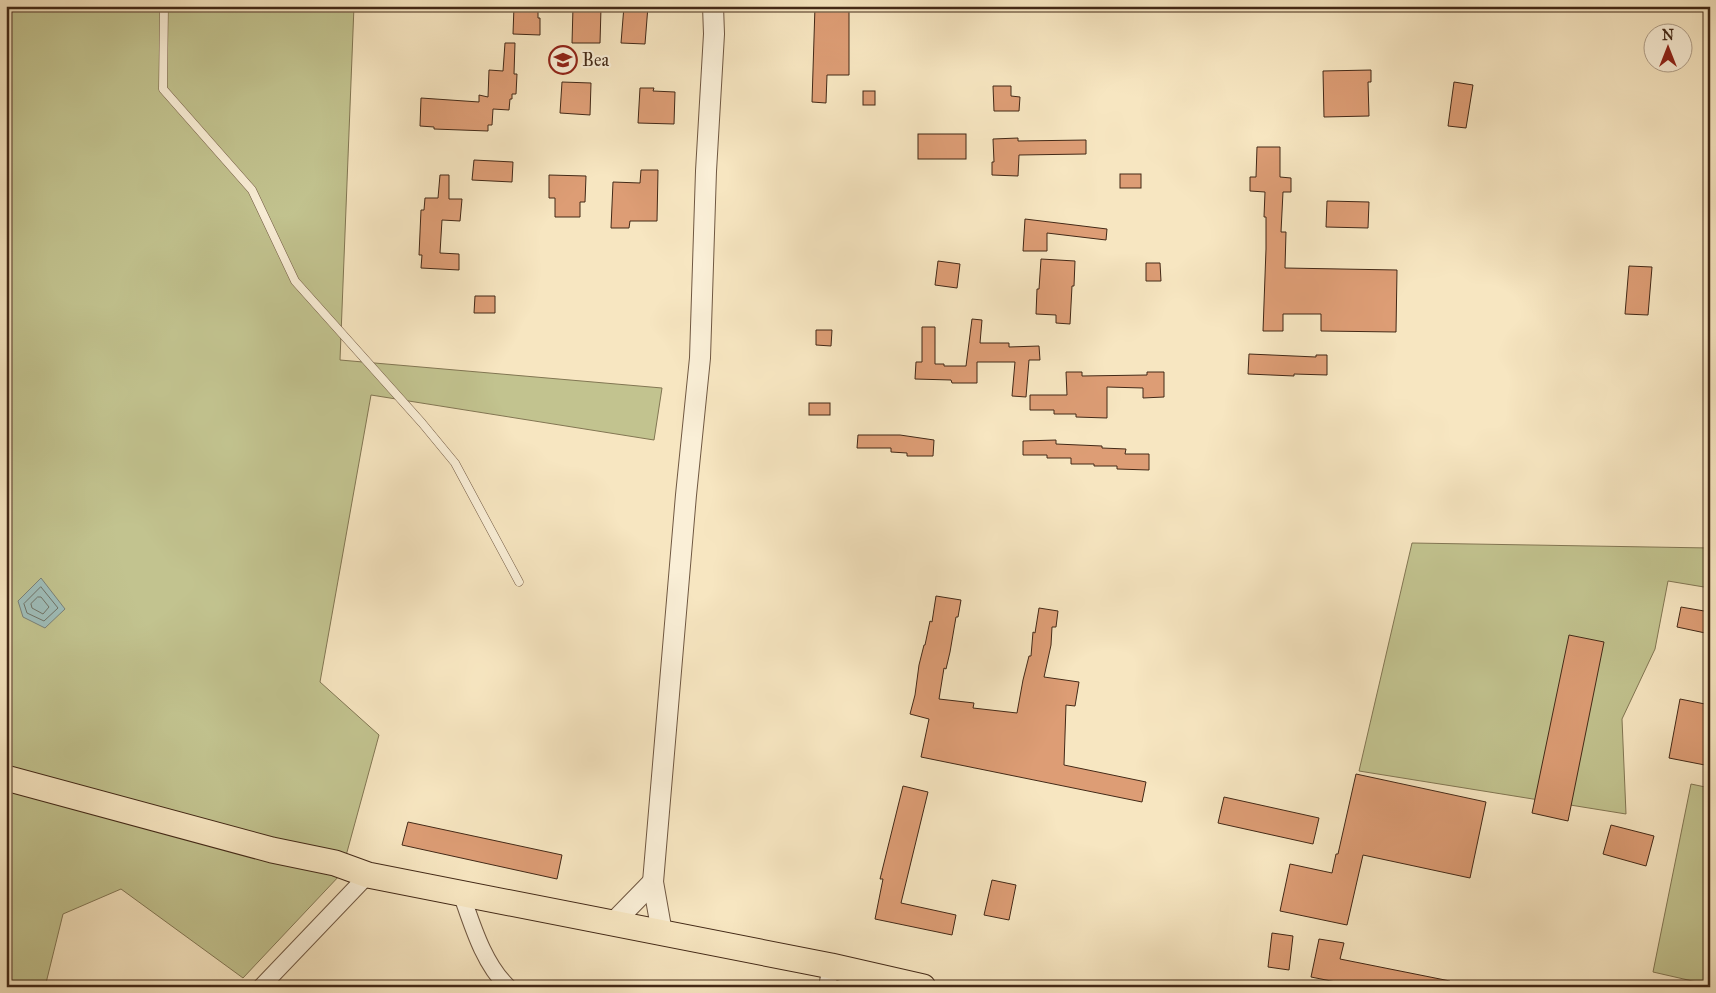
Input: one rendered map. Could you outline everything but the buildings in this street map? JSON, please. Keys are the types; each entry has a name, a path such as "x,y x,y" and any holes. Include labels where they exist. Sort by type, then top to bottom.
{"main road":[{"path":"6,778 272,850 335,863 368,875 662,933 829,976 923,987"}],"street":[{"path":"662,933 653,882 686,495 700,358 706,171 714,34 713,6"},
{"path":"261,987 368,875"},
{"path":"614,923 653,882"},
{"path":"461,893 480,946 502,981 508,987"}],"lane":[{"path":"164,6 163,89 252,190 295,281 422,423 455,464 519,582"}],"green space":[{"path":"6,6 354,6 340,360 662,388 654,440 371,395 320,682 379,735 341,874 243,978 121,889 63,914 45,987 6,987"},
{"path":"1412,543 1710,548 1710,588 1668,581 1655,649 1622,719 1626,814 1359,771"},
{"path":"1691,784 1710,788 1710,985 1653,972"}],"water":[{"path":"41,578 65,609 45,628 23,617 18,601"}],"place":[{"name":"Bea","path":"563,60"}]}
